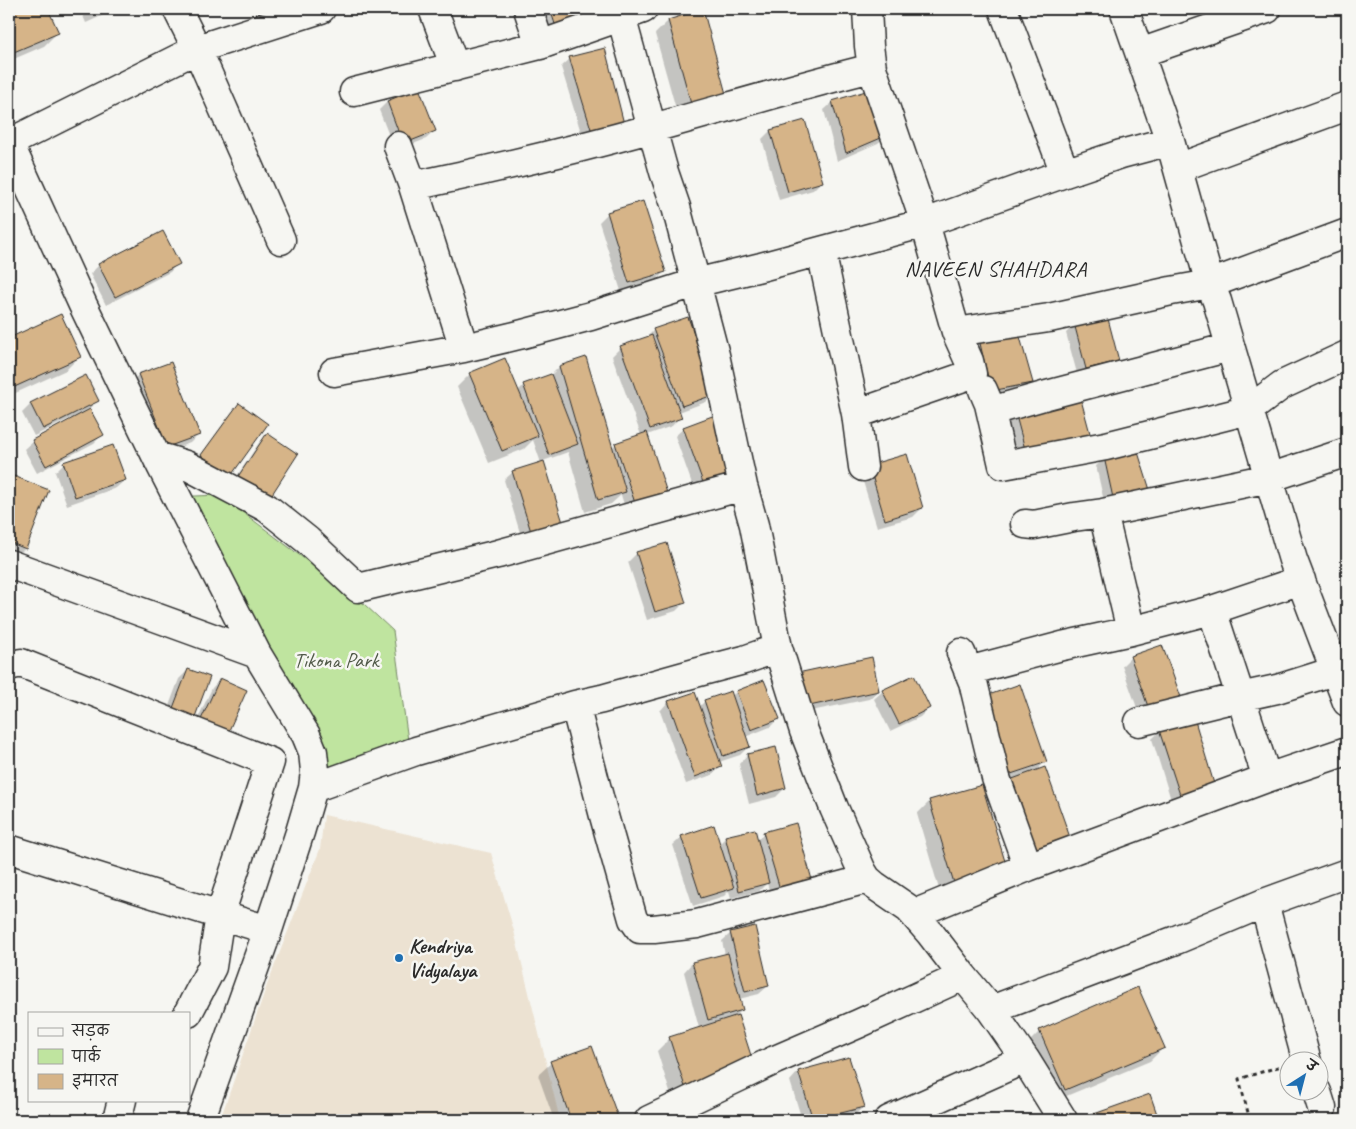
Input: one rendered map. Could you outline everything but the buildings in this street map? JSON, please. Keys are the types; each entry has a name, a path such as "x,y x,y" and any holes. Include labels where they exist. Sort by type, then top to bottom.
{"street":[{"path":"177,9 197,49 281,240"},
{"path":"200,1120 268,930 300,832 313,788 315,771 313,752 306,735 257,654 157,456 83,305 9,143 197,49 321,9"},
{"path":"433,9 454,67"},
{"path":"528,9 540,45"},
{"path":"867,9 872,68 925,223 956,332 969,361 972,374 979,379 989,404 1003,465 1106,446 1248,410 1282,385 1347,355"},
{"path":"1003,9 1065,173"},
{"path":"1124,9 1170,141 1210,284 1217,301 1293,560 1341,669 1347,702"},
{"path":"1140,53 1267,9"},
{"path":"354,92 540,45 628,11 652,128 676,207 715,355 743,486 754,525 778,648 804,731 834,808 867,879 914,914 936,940 992,1010 1063,1120"},
{"path":"414,186 482,172 872,68"},
{"path":"1178,168 1347,106"},
{"path":"334,372 464,348 591,316 695,283 925,223 1120,154 1170,141"},
{"path":"398,146 414,186 464,348"},
{"path":"956,332 1049,318 1210,284 1347,233"},
{"path":"821,251 856,414 863,467"},
{"path":"989,404 998,409 1230,347"},
{"path":"856,414 972,374"},
{"path":"1025,524 1034,526 1103,513 1268,478 1347,452"},
{"path":"157,456 186,466 267,508 307,540 358,588 498,554 743,486"},
{"path":"1103,513 1131,631"},
{"path":"9,564 257,654"},
{"path":"1028,867 996,778 973,682 964,662 1062,646 1131,631 1212,610 1301,580"},
{"path":"1212,610 1267,778"},
{"path":"313,788 416,751 575,705 744,660 778,648"},
{"path":"9,666 21,663 270,762 220,915 212,967 189,1012"},
{"path":"1139,722 1240,697 1277,690 1341,669"},
{"path":"575,705 633,919 640,929 697,924 867,879"},
{"path":"914,914 1028,867 1267,778 1347,751"},
{"path":"9,849 268,930"},
{"path":"992,1010 1176,940 1264,903 1347,873"},
{"path":"1264,903 1304,1052"},
{"path":"649,1120 775,1060 963,976"},
{"path":"890,1120 1025,1060"},
{"path":"117,1120 122,1102"}],"path":[{"path":"1250,1120 1239,1079 1278,1066"}],"shaded area":[{"name":"Kendriya Vidyalaya","path":"324,815 491,853 514,931 560,1120 220,1120 267,985 320,849"}],"green space":[{"name":"Tikona Park","path":"220,495 364,604 393,631 409,748 323,793 326,754 180,536 169,507 171,497"}],"place":[{"name":"Kendriya Vidyalaya","path":"399,958"}],"district":[{"name":"NAVEEN SHAHDARA","path":"996,268"}]}
